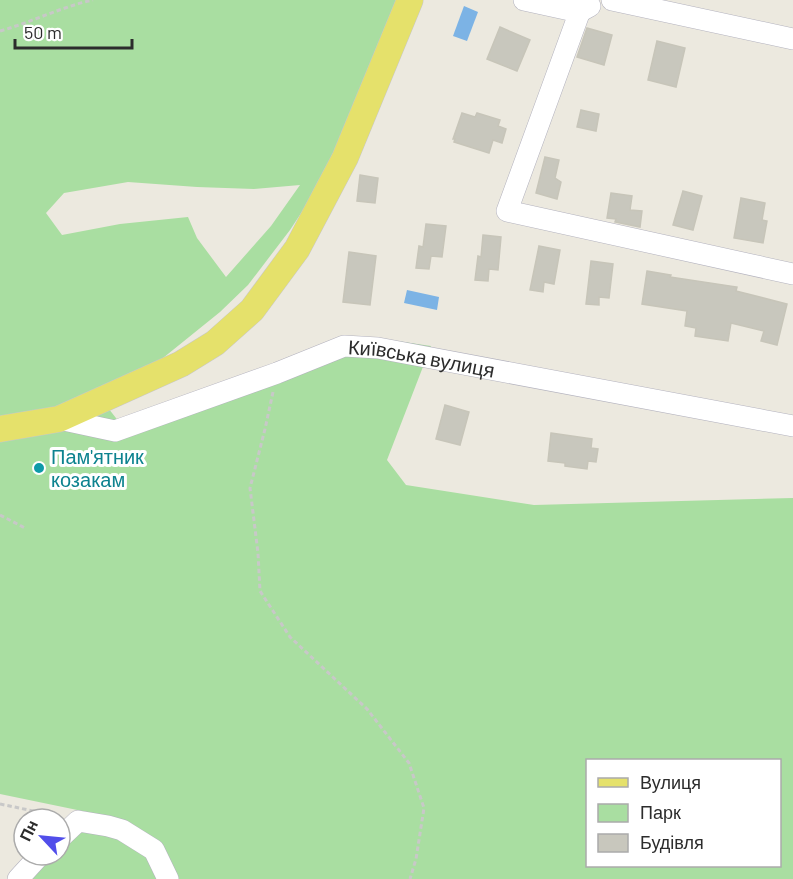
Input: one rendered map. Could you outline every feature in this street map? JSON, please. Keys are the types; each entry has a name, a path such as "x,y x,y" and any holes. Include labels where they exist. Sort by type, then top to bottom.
{"main road":[{"path":"0,429 59,419 181,364 215,343 252,310 297,249 345,158 410,0"}],"street":[{"path":"524,0 582,6 602,0"},
{"path":"612,0 793,39"},
{"path":"582,6 507,211 793,274"},
{"name":"Київська вулиця","path":"59,419 115,431 277,373 344,346 378,348 793,426"},
{"path":"72,826 78,821 122,830 154,850 168,879"},
{"path":"18,879 28,867"}],"path":[{"path":"0,31 74,4 93,0"},
{"path":"277,373 250,488 260,591 290,637 367,709 409,763 424,808 416,859 410,879"},
{"path":"0,515 26,528"},
{"path":"0,804 78,821"}],"green space":[{"path":"0,0 396,0 337,146 315,192 290,230 248,285 220,312 163,358 101,399 127,432 370,337 431,346 387,460 406,485 534,505 793,498 793,879 17,879 30,867 72,867 72,836 116,818 72,809 72,807 0,794","holes":["128,182 254,189 300,185 271,226 226,277 197,238 188,217 120,224 62,235 46,213 64,193"]}],"water":[{"path":"464,6 478,12 467,41 453,36"},
{"path":"407,290 439,297 437,310 404,303"}],"building":[{"path":"500,27 530,40 517,71 487,59"},
{"path":"587,28 612,35 604,65 577,57"},
{"path":"657,41 685,48 676,87 648,80"},
{"path":"581,110 599,114 596,131 577,127"},
{"path":"462,113 475,117 477,113 500,120 498,126 506,129 502,143 493,140 489,153 454,142"},
{"path":"545,157 559,160 555,178 561,182 557,199 536,193"},
{"path":"360,175 378,178 375,203 357,201"},
{"path":"683,191 702,196 693,230 673,225"},
{"path":"611,193 632,196 630,210 642,211 640,227 607,218"},
{"path":"741,198 765,203 762,220 767,221 763,243 734,238"},
{"path":"426,224 446,226 442,257 431,256 429,269 416,268 419,246 423,247"},
{"path":"483,235 501,237 498,270 489,269 488,281 475,280 478,256 481,257"},
{"path":"539,246 560,250 554,284 544,282 543,292 530,290"},
{"path":"349,252 376,256 370,305 343,302"},
{"path":"591,261 613,264 609,298 599,297 599,305 586,304"},
{"path":"647,271 671,275 670,277 737,287 736,291 787,304 777,345 761,341 764,331 731,323 728,341 695,336 696,328 685,326 687,311 642,304"},
{"path":"445,405 469,412 460,445 436,439"},
{"path":"551,433 592,439 591,448 598,449 596,462 588,461 587,469 548,461"}],"place":[{"name":"Пам'ятник козакам","path":"39,468"}]}
